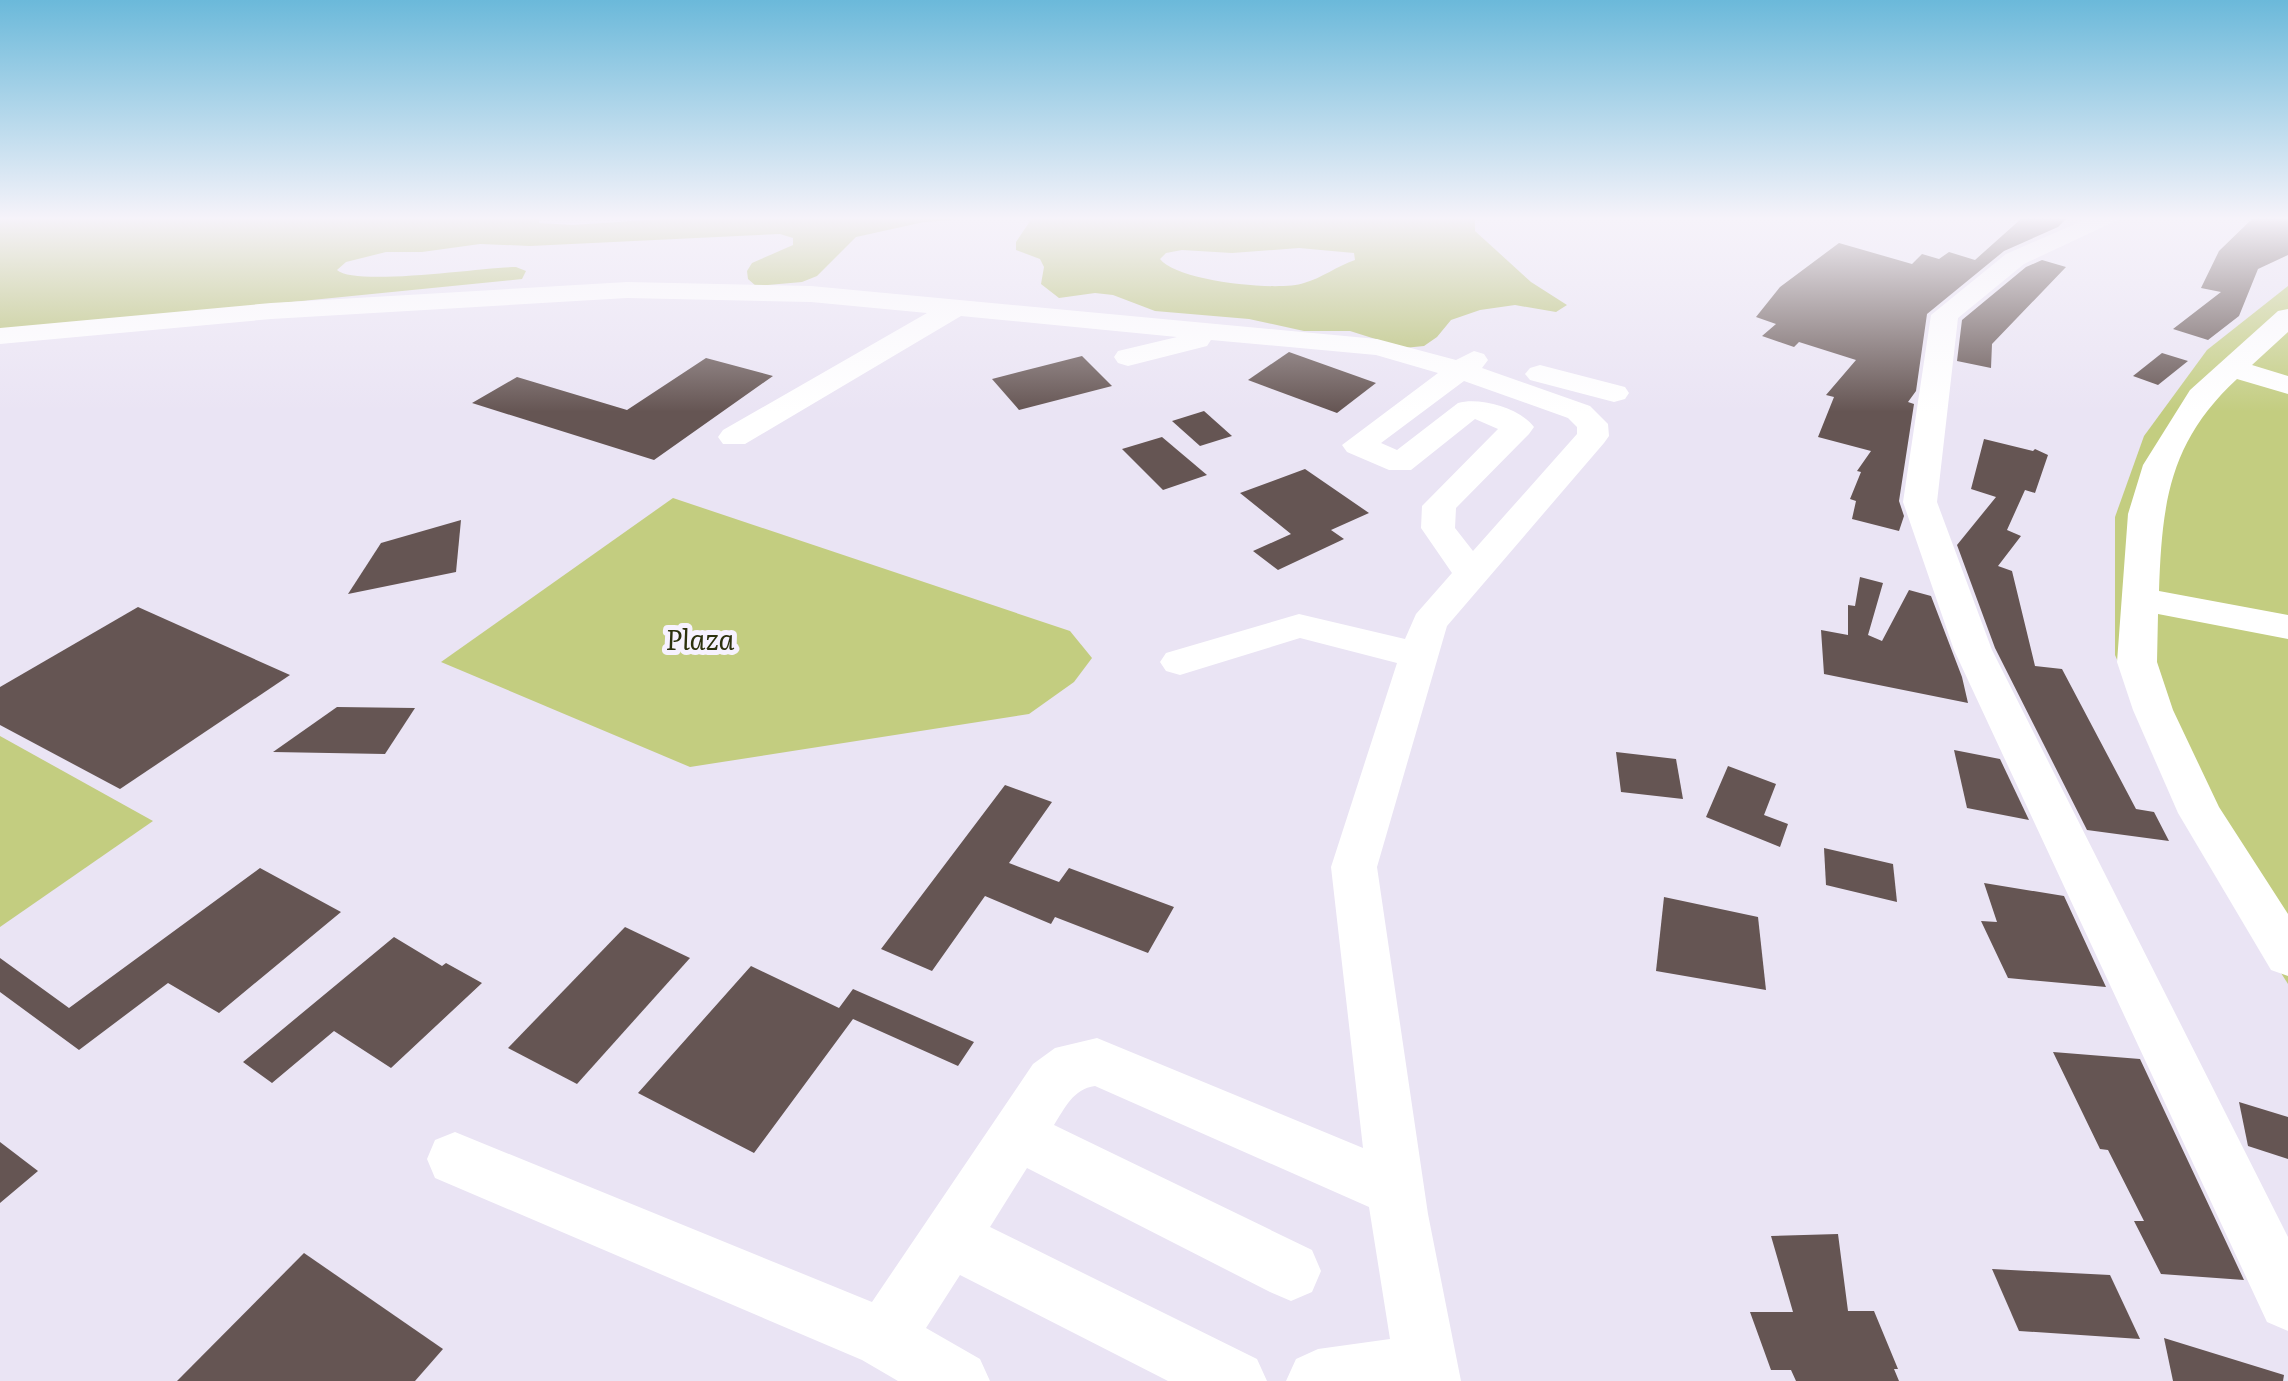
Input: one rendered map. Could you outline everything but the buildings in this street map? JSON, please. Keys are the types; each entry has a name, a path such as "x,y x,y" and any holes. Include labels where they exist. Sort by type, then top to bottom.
{"street":[{"path":"1986,282 1945,315 1920,502 1973,650 2288,1301"},
{"path":"0,336 271,311 627,290 812,294 1377,347 1458,369 1579,412 1592,424 1593,436 1429,623 1354,867 1396,1190 1427,1373 1318,1381"},
{"path":"734,437 957,307"},
{"path":"2288,317 2267,374 2202,396 2158,465 2144,514 2137,662 2152,710 2200,814 2288,956"},
{"path":"1128,357 1225,333"},
{"path":"1471,574 1438,528 1439,506 1517,431 1514,422 1469,409 1414,454 1396,463 1358,444 1458,369 1486,359 1614,393"},
{"path":"1414,454 1471,476"},
{"path":"2140,599 2288,627"},
{"path":"1180,662 1299,626 1324,629 1419,656"},
{"path":"884,1338 1052,1080 1074,1066 1097,1062 1396,1190"},
{"path":"1016,1134 1291,1272"},
{"path":"455,1160 884,1338 958,1381"},
{"path":"951,1239 1235,1381"}],"green space":[{"path":"0,282 487,282 0,331"},
{"path":"752,282 797,282 756,286"},
{"path":"1532,282 1567,305 1556,312 1515,305 1480,310 1451,320 1424,346 1404,348 1350,331 1304,331 1249,319 1155,311 1113,295 1059,298 1041,284"},
{"path":"2288,286 2288,984 2195,837 2115,655 2115,517 2144,436 2207,350"},
{"name":"Plaza","path":"673,498 1070,631 1092,658 1074,682 1029,714 690,767 441,662"},
{"path":"0,736 153,821 0,927"}]}
